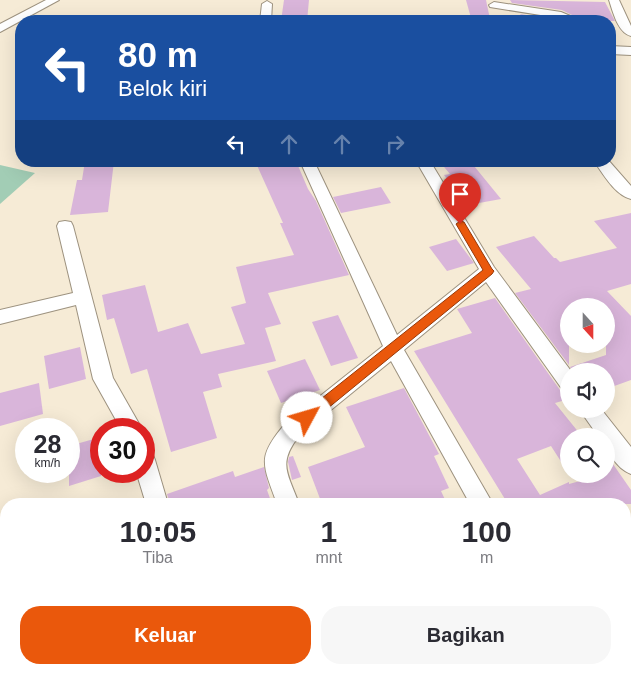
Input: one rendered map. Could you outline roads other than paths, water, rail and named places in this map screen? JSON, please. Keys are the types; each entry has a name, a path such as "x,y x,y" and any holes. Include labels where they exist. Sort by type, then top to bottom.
{"street":[{"path":"26,15 54,0"},
{"path":"497,15 494,2 561,14 556,0"},
{"path":"614,0 624,23 631,33"},
{"path":"266,15 267,4"},
{"path":"0,29 15,21"},
{"path":"616,50 631,51"},
{"path":"311,167 393,347 479,498"},
{"path":"427,167 488,271 560,371"},
{"path":"606,167 631,194"},
{"path":"65,226 103,380 125,418"},
{"path":"286,498 274,464 278,446 292,430 488,271"},
{"path":"0,317 83,297"},
{"path":"596,418 631,464"},
{"path":"151,483 155,498"}]}
